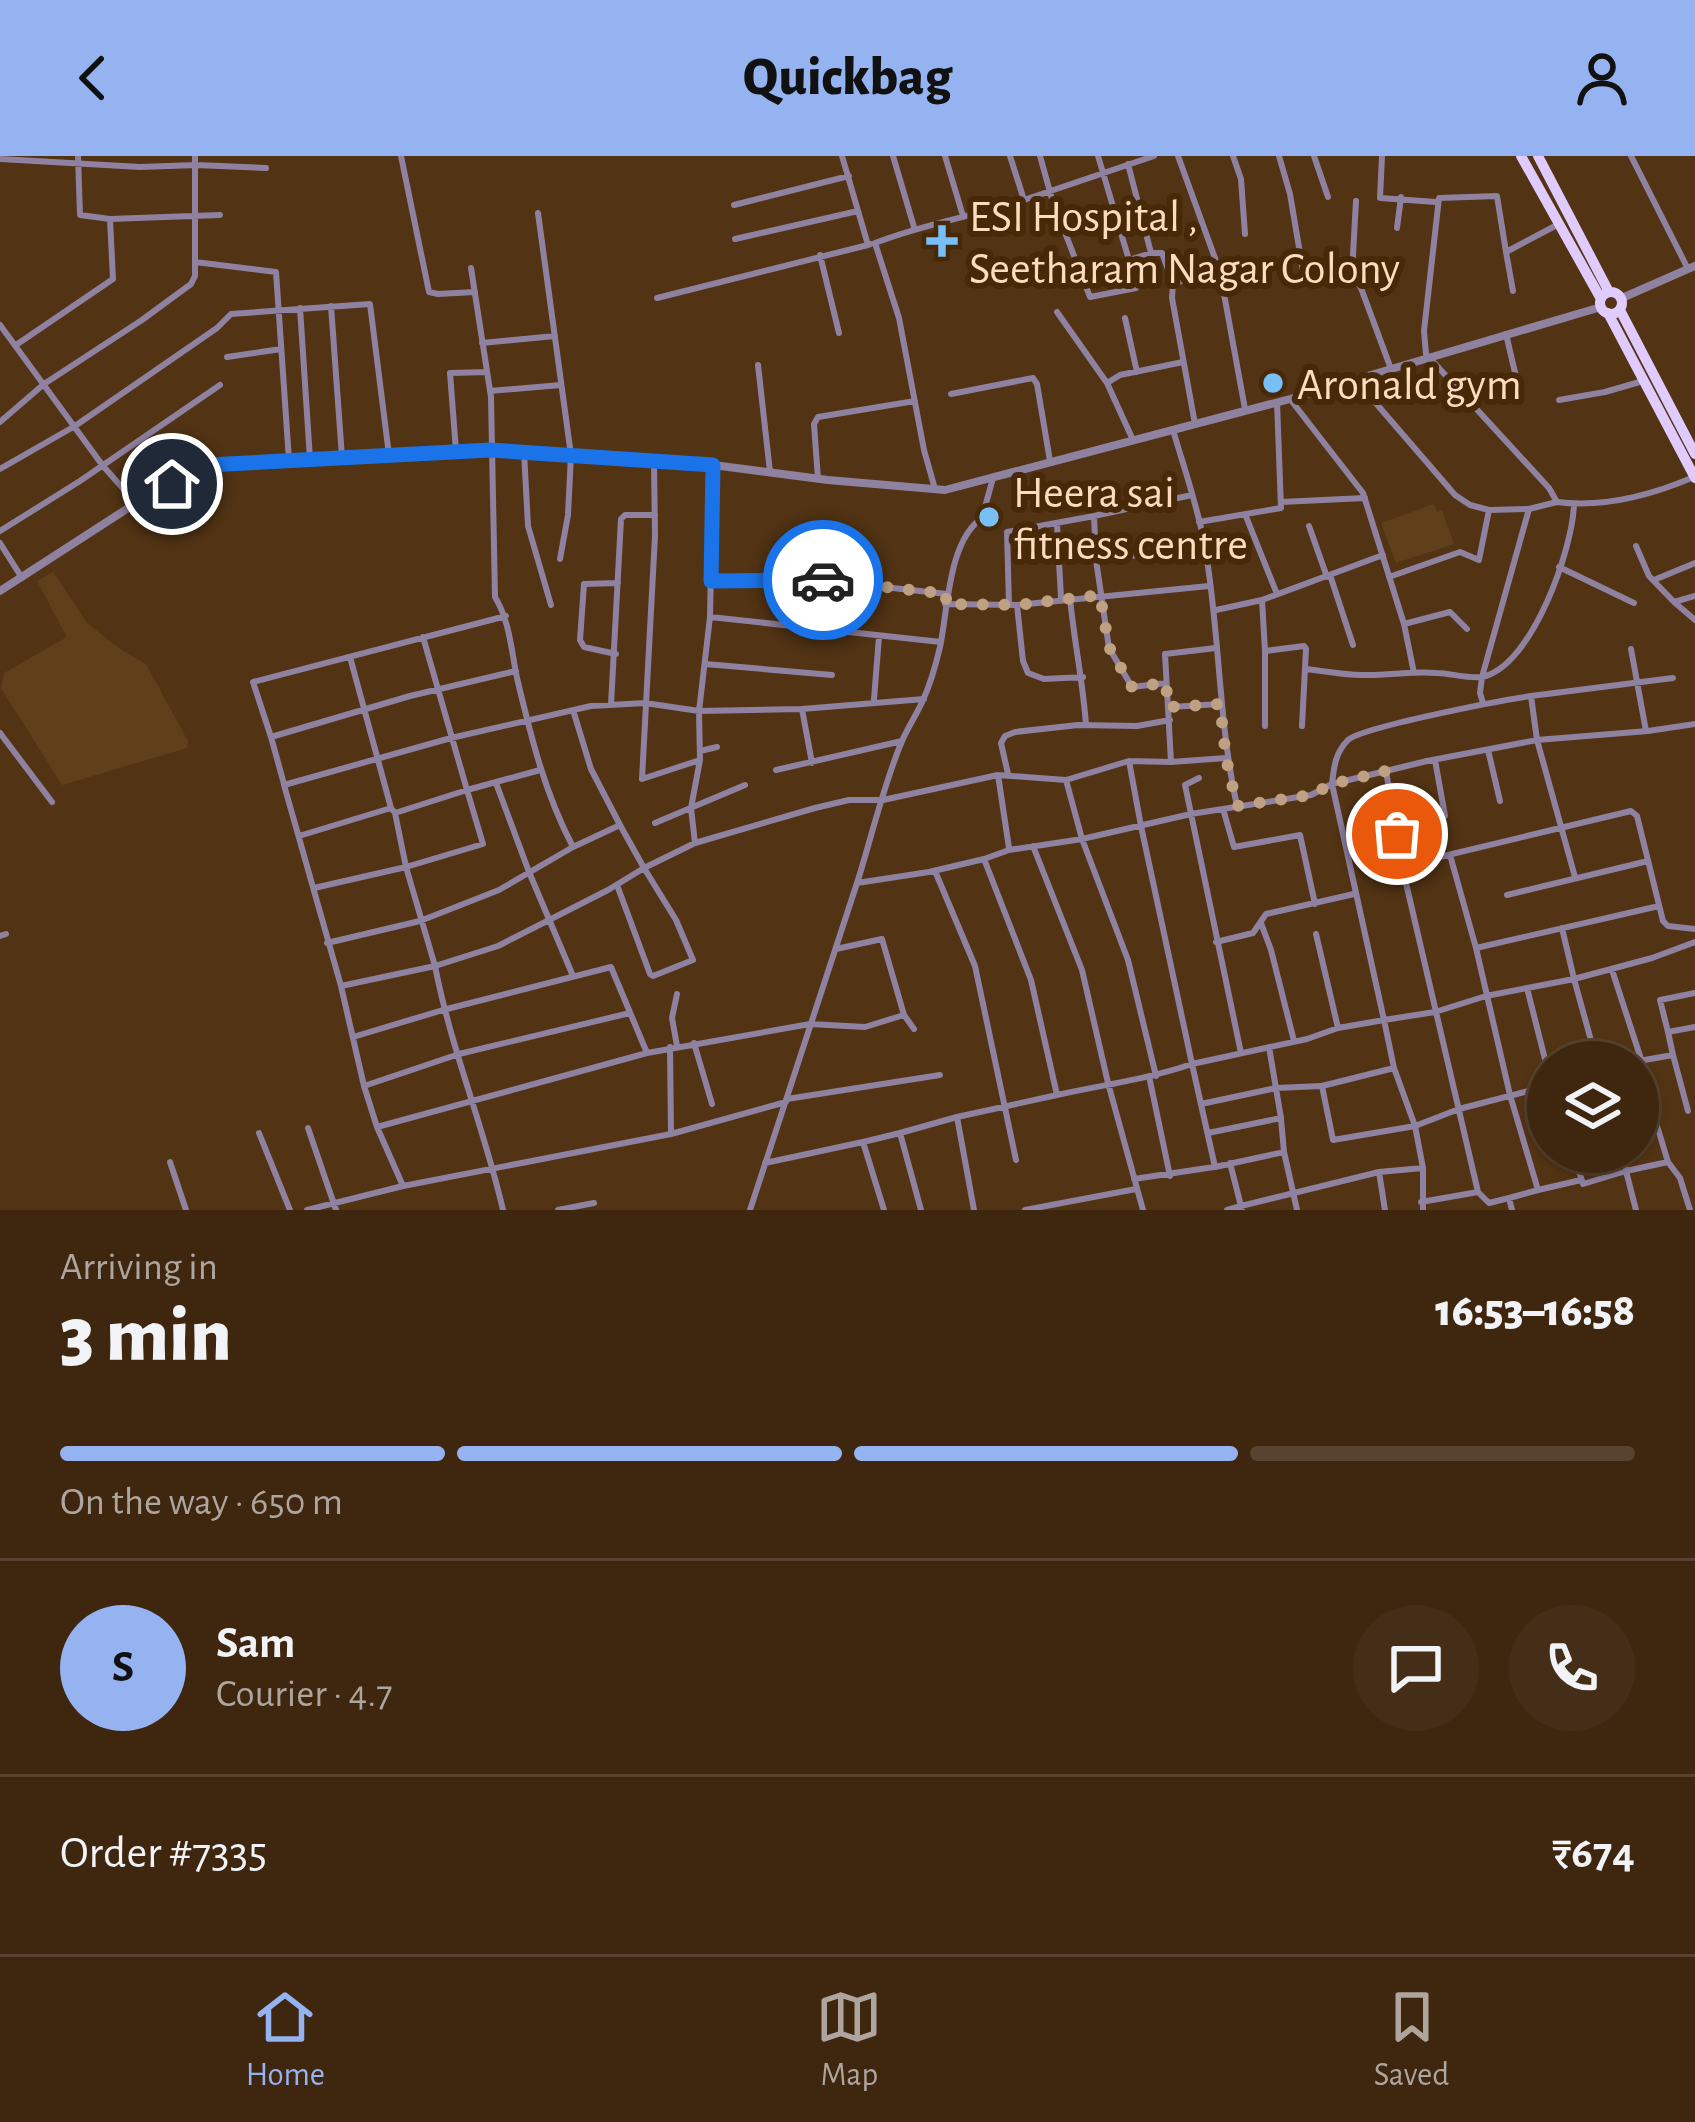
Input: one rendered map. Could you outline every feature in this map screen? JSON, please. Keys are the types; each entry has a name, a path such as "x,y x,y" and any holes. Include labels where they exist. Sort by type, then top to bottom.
{"main road":[{"path":"1521,156 1557,225 1692,438 1695,454"},
{"path":"1538,156 1610,303 1642,381 1695,478"}],"street":[{"path":"401,156 429,292 475,292"},
{"path":"842,156 899,318 935,489"},
{"path":"893,156 914,228"},
{"path":"945,156 963,217"},
{"path":"1010,156 1024,200"},
{"path":"1040,156 1090,297 1136,288 1098,156"},
{"path":"657,298 871,244 1154,156"},
{"path":"1178,156 1220,272 1245,410"},
{"path":"1233,156 1241,179 1245,234"},
{"path":"1279,156 1303,271 1352,273"},
{"path":"1314,156 1328,197"},
{"path":"1382,156 1380,198 1438,202"},
{"path":"0,591 136,503 208,465 490,450 713,465 945,490 1290,399 1610,303 1692,267 1631,156"},
{"path":"0,159 78,159 140,167 196,160 266,168"},
{"path":"78,159 80,215 110,219 220,215"},
{"path":"0,422 44,384 191,284 196,160"},
{"path":"1128,164 1150,253"},
{"path":"734,205 849,176"},
{"path":"1513,292 1496,196 1439,198 1424,331 1429,359 1550,488 1557,502"},
{"path":"1397,228 1402,197"},
{"path":"1357,201 1352,273 1391,369"},
{"path":"735,239 858,211"},
{"path":"538,212 571,455 560,560"},
{"path":"16,345 113,279 110,219"},
{"path":"1505,252 1557,225"},
{"path":"1130,260 1162,253 1173,283 1195,424"},
{"path":"820,255 839,333"},
{"path":"195,262 276,272 289,460"},
{"path":"471,268 490,392 495,597 506,616 540,770 573,847"},
{"path":"1173,283 1220,272"},
{"path":"0,469 75,426 231,314 370,304 388,454"},
{"path":"331,306 342,457"},
{"path":"300,308 310,459"},
{"path":"1058,312 1107,383 1133,440"},
{"path":"1125,318 1137,372"},
{"path":"0,325 103,466 136,503"},
{"path":"1506,334 1520,394"},
{"path":"482,343 555,336"},
{"path":"226,357 281,349"},
{"path":"1107,383 1120,375 1183,362"},
{"path":"758,365 770,472"},
{"path":"456,451 450,373 487,372"},
{"path":"951,394 1033,378 1050,461"},
{"path":"1355,380 1470,505 1489,510 1529,509 1557,502 1638,498 1695,478"},
{"path":"1559,400 1642,381"},
{"path":"0,531 220,385"},
{"path":"490,392 561,385"},
{"path":"1290,399 1365,498 1414,673"},
{"path":"818,479 814,424 818,417 915,401"},
{"path":"1199,522 1281,508 1277,402"},
{"path":"1172,430 1205,548 1226,758 1237,806"},
{"path":"524,452 528,526 551,605"},
{"path":"654,461 642,779 717,747"},
{"path":"694,843 691,808 700,755 710,617 713,465"},
{"path":"751,1210 902,741 924,699 941,642 947,594 970,526 982,518 993,478"},
{"path":"1083,677 1044,679 1028,673 1013,605 1006,532 1192,495"},
{"path":"1281,502 1365,498"},
{"path":"1306,669 1482,677 1508,663 1550,593 1574,526 1574,503"},
{"path":"1483,703 1482,677 1529,509"},
{"path":"1389,577 1460,552 1479,560 1489,510"},
{"path":"1248,514 1277,594"},
{"path":"611,705 622,516 655,515"},
{"path":"1094,516 1109,647 1131,686 1166,683"},
{"path":"1057,524 1065,599 1083,677 1086,725"},
{"path":"1309,526 1353,645"},
{"path":"0,543 22,578"},
{"path":"1636,546 1647,573 1695,620"},
{"path":"1096,560 1205,548"},
{"path":"1214,610 1262,600 1382,555"},
{"path":"1653,580 1695,563"},
{"path":"1559,567 1634,602"},
{"path":"711,581 820,580 947,594"},
{"path":"616,654 584,647 580,640 584,584 618,583"},
{"path":"945,604 1013,605 1209,586"},
{"path":"1674,602 1695,596"},
{"path":"1262,600 1265,726"},
{"path":"1404,624 1450,612 1467,629"},
{"path":"403,1186 364,1086 341,986 253,682 506,616"},
{"path":"710,617 941,642"},
{"path":"874,701 879,637"},
{"path":"314,888 482,844 423,638"},
{"path":"1172,762 1166,655 1216,648"},
{"path":"1265,651 1306,649 1302,726"},
{"path":"1631,649 1646,731"},
{"path":"350,657 435,965 443,1010 503,1210"},
{"path":"705,664 832,675"},
{"path":"272,736 516,671"},
{"path":"1478,1192 1422,1206 1423,1168 1415,1126 1394,1068 1355,894 1332,784 1335,757 1350,737 1483,703 1673,678"},
{"path":"1531,696 1537,740 1575,877"},
{"path":"284,785 451,737 573,710 645,703 700,711 802,709 924,699"},
{"path":"1168,707 1220,704"},
{"path":"802,709 812,763"},
{"path":"573,710 591,770 674,917 692,962 650,974 616,885"},
{"path":"1009,776 1001,743 1015,732 1170,720"},
{"path":"857,883 935,871 1010,850 1190,814 1311,795 1332,784 1537,740 1695,724"},
{"path":"0,734 52,802"},
{"path":"776,770 902,741"},
{"path":"1487,750 1500,801"},
{"path":"341,986 497,946 694,843 815,808 849,800 884,800 998,775 1066,780 1129,761 1226,758"},
{"path":"1435,760 1445,816"},
{"path":"1129,761 1214,1167"},
{"path":"299,836 540,770"},
{"path":"1386,771 1402,866 1478,1192 1489,1203 1582,1180"},
{"path":"998,775 1010,850"},
{"path":"1199,778 1185,785 1240,1053"},
{"path":"1066,780 1082,839 1128,960 1170,1176"},
{"path":"496,783 573,976"},
{"path":"655,823 745,785"},
{"path":"1223,808 1234,847 1300,836 1316,904"},
{"path":"1402,866 1634,811 1663,920 1668,926 1695,929"},
{"path":"327,943 420,921 499,890 620,824"},
{"path":"1033,846 1082,970 1144,1210"},
{"path":"1450,855 1538,1190"},
{"path":"984,859 1031,980 1058,1095"},
{"path":"1507,895 1648,861"},
{"path":"935,871 975,966 1016,1160"},
{"path":"1216,942 1253,934 1266,914 1355,894"},
{"path":"1476,948 1659,906"},
{"path":"1260,920 1294,1041"},
{"path":"1562,928 1591,1041"},
{"path":"1316,934 1338,1028"},
{"path":"836,949 883,939 904,1015 914,1029"},
{"path":"765,1163 1152,1076 1338,1028 1436,1012 1486,996 1574,980 1695,942"},
{"path":"353,1036 611,967 647,1053"},
{"path":"1612,970 1632,1041"},
{"path":"1527,988 1541,1041"},
{"path":"1688,1111 1660,1000 1695,993"},
{"path":"670,1134 672,1018 677,994"},
{"path":"364,1086 459,1054 630,1012"},
{"path":"377,1127 673,1047 810,1024 865,1028 904,1015"},
{"path":"1668,1032 1695,1027"},
{"path":"694,1043 712,1104"},
{"path":"1269,1047 1297,1210"},
{"path":"1659,1057 1672,1055"},
{"path":"1201,1104 1276,1088 1322,1086 1394,1068"},
{"path":"307,1210 493,1167 670,1134 786,1101 940,1075"},
{"path":"1322,1086 1333,1140 1415,1126 1527,1091"},
{"path":"1685,1092 1695,1090"},
{"path":"957,1117 974,1210"},
{"path":"1208,1132 1281,1118"},
{"path":"308,1128 335,1207"},
{"path":"1659,1130 1690,1210"},
{"path":"259,1133 290,1210"},
{"path":"901,1133 922,1210"},
{"path":"863,1142 884,1210"},
{"path":"1134,1179 1284,1152"},
{"path":"170,1162 186,1210"},
{"path":"1659,1164 1669,1162"},
{"path":"1230,1163 1242,1208"},
{"path":"1227,1210 1379,1172 1423,1168"},
{"path":"1379,1172 1385,1210"},
{"path":"1580,1173 1583,1184 1620,1173"},
{"path":"1627,1173 1636,1210"},
{"path":"1025,1210 1136,1189"},
{"path":"1509,1198 1512,1210"},
{"path":"558,1210 594,1203"}],"shaded area":[{"path":"1434,504 1437,512 1442,510 1454,544 1396,563 1381,523"},
{"path":"53,572 87,623 146,664 188,741 187,748 62,785 1,688 4,673 67,637 37,581"}],"way so far":[{"path":"823,580 947,594 945,604 1017,605 1100,595 1109,647 1132,687 1166,683 1168,707 1220,704 1237,806 1311,795 1332,784 1386,771 1397,834"}],"place":[{"name":"ESI Hospital , Seetharam Nagar Colony","path":"942,241"},
{"name":"Aronald gym","path":"1273,383"},
{"name":"Heera sai fitness centre","path":"989,517"}],"route":[{"path":"172,484 208,465 456,451 713,465 711,581 823,580"}]}
